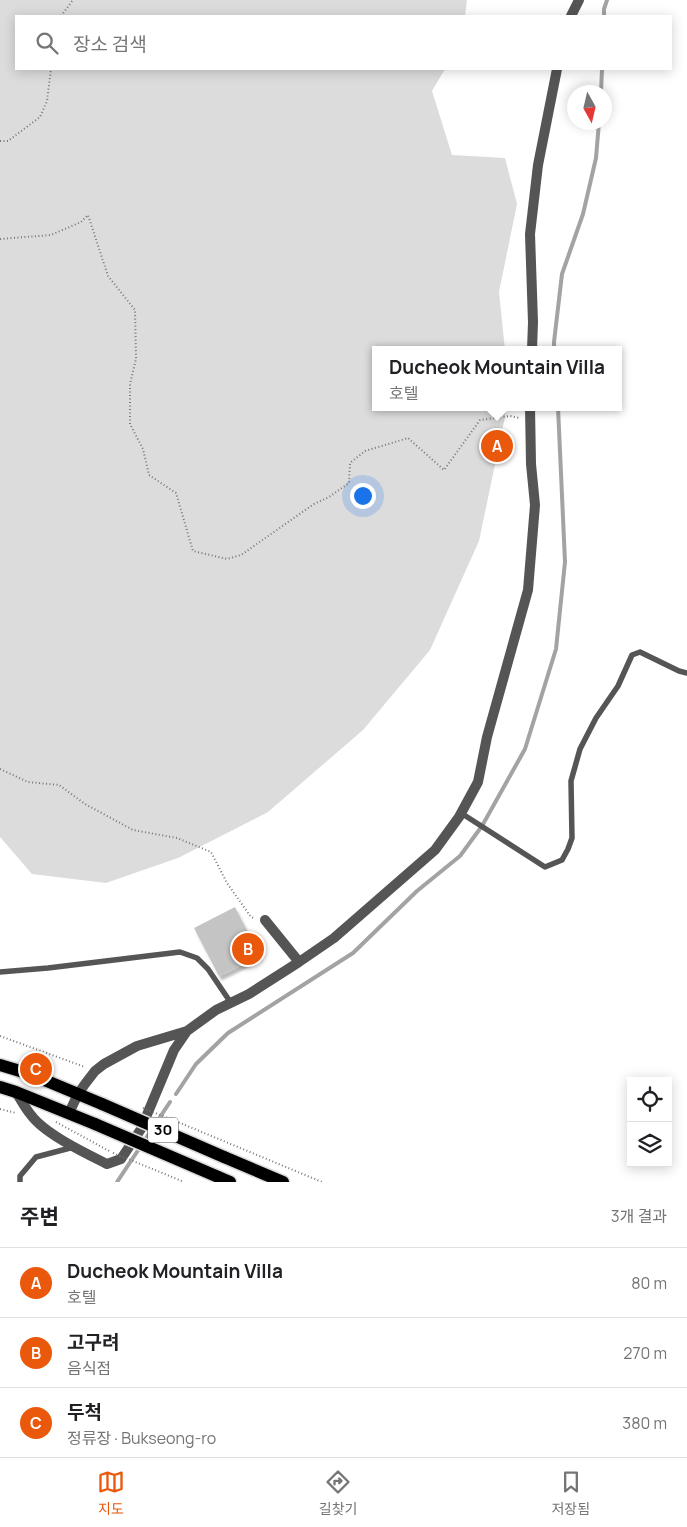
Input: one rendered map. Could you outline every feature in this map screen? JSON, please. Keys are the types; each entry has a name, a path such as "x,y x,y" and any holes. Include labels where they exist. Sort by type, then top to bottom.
{"main road":[{"name":"30","path":"0,1064 30,1074 102,1104 283,1182"},
{"name":"30","path":"0,1087 69,1113 230,1182"}],"street":[{"path":"572,15 579,0"},
{"path":"532,346 534,322 530,234 538,166 557,70"},
{"path":"69,1113 78,1094 95,1071 104,1064 137,1046 187,1031 216,1010 249,994 334,938 434,850 465,815 478,782 486,737 528,590 535,505 531,464 530,411"},
{"path":"265,920 299,962"},
{"path":"16,1092 38,1124 74,1147 107,1164 121,1159 141,1129 174,1050 187,1031"}],"lane":[{"path":"465,815 544,867 562,860 572,838 571,781 580,749 596,718 618,686 632,655 640,652 687,673"},
{"path":"0,972 180,952 198,958 208,969 231,1003"},
{"path":"20,1182 20,1176 36,1157 74,1147"}],"path":[{"path":"63,15 73,0"},
{"path":"0,141 8,141 40,117 46,101 51,70"},
{"path":"0,239 51,235 81,222 88,215 108,276 134,310 136,359 130,384 130,424 143,450 149,475 176,493 193,551 227,559 241,556 314,504 329,497 349,483 350,463 365,451 408,438 444,470 480,420 510,416 530,420"},
{"path":"0,769 28,782 59,785 85,804 133,830 177,838 210,852 226,884 251,917 265,920"},
{"path":"0,1036 95,1071"},
{"path":"140,1106 322,1182"},
{"path":"113,1153 184,1182"}],"shaded area":[{"path":"0,0 467,0 465,15 15,15 15,70 444,70 432,91 452,155 505,158 517,204 499,292 505,346 372,346 372,411 506,411 479,541 430,650 363,730 268,812 178,858 106,883 32,874 0,837"}],"building":[{"path":"235,907 260,956 219,976 194,928"}],"waterway":[{"path":"604,15 607,0"},
{"path":"601,85 602,70"},
{"path":"554,346 562,274 583,214 596,158 598,130"},
{"path":"176,1094 196,1064 228,1033 353,953 417,891 460,856 482,826 525,749 556,649 565,562 558,411"},
{"path":"117,1182 170,1102"}],"place":[{"name":"Ducheok Mountain Villa","path":"497,446"},
{"name":"고구려","path":"248,949"},
{"name":"두척","path":"36,1069"}]}
